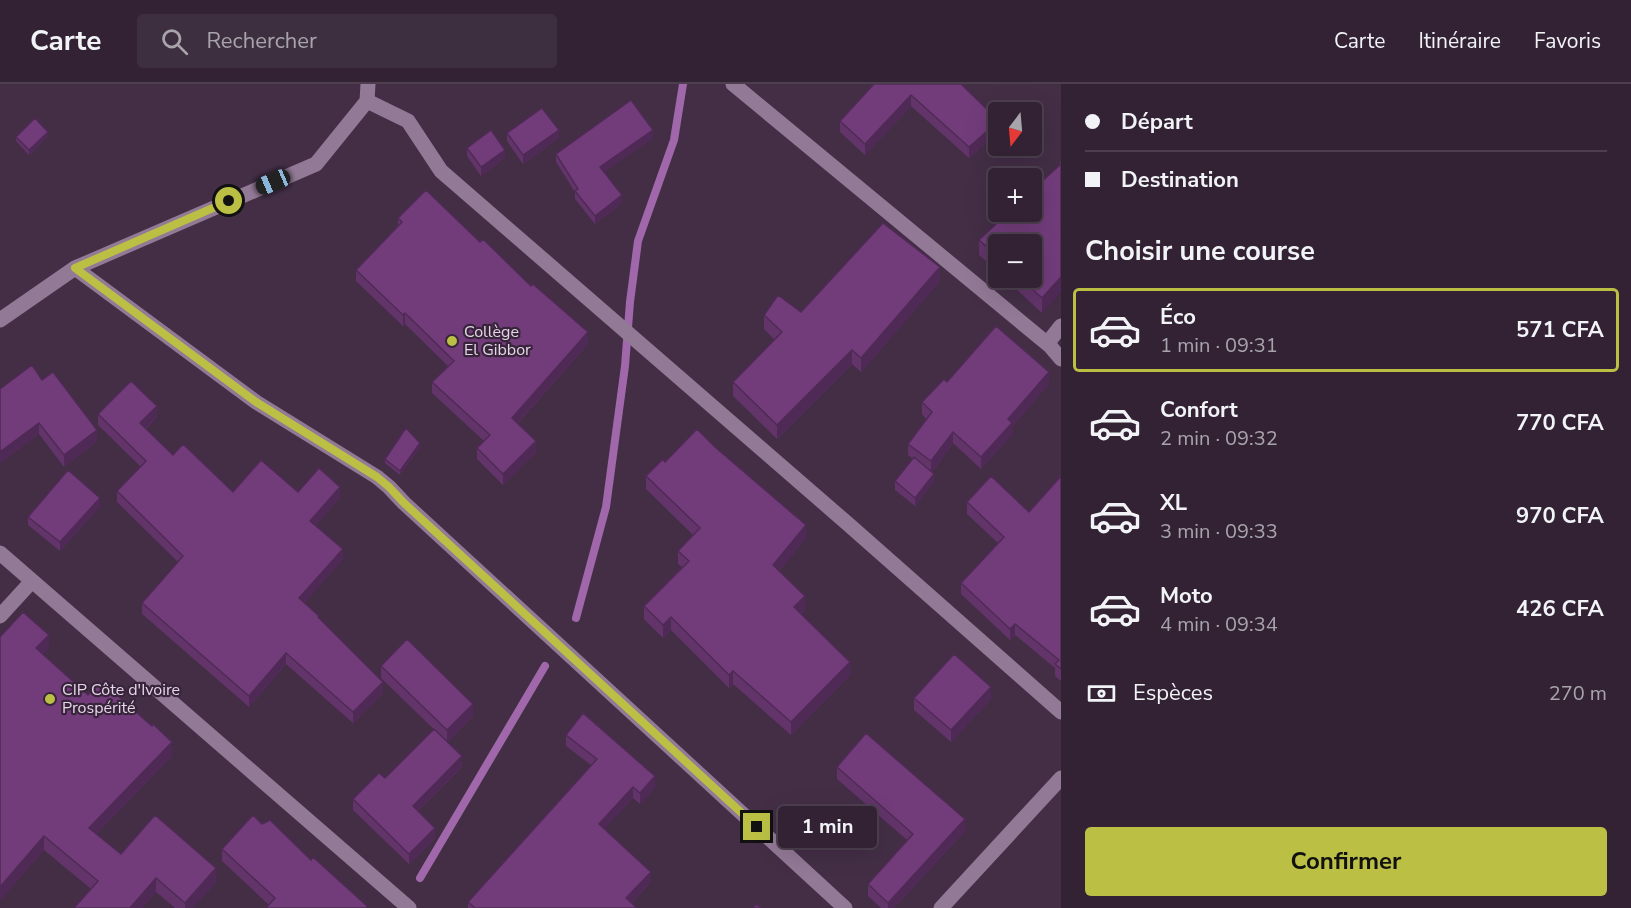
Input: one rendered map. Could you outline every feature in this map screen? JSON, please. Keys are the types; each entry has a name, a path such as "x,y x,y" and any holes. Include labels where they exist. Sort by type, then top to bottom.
{"street":[{"path":"0,320 75,268 316,164 367,101 368,84"},
{"path":"732,84 1050,346 1061,359"},
{"path":"367,101 408,122 441,171 1061,712"},
{"path":"75,268 256,402 377,477 845,908"},
{"path":"1050,346 1050,340 1061,326"},
{"path":"0,553 409,908"},
{"path":"0,616 32,581"},
{"path":"941,908 1061,778"}],"building":[{"path":"874,84 961,84 988,110 988,131 969,147 911,95 865,144 840,121"},
{"path":"631,100 653,130 600,167 622,195 595,216 575,191 578,189 556,154"},
{"path":"542,108 559,130 523,155 507,133"},
{"path":"35,118 48,132 29,150 16,137"},
{"path":"491,130 505,150 481,167 467,148"},
{"path":"1061,164 1061,277 1042,298 1031,288 1042,288 1042,234 988,234 988,248 979,240 998,222 1042,222 1042,181"},
{"path":"426,190 480,242 483,239 531,286 533,284 588,332 512,418 536,441 503,474 477,448 490,435 432,382 454,361 405,313 403,315 356,270 402,222 398,218"},
{"path":"883,223 940,267 861,358 852,350 777,425 733,382 782,332 764,315 778,295 801,312"},
{"path":"996,326 1049,372 1008,419 1012,423 981,457 953,432 931,461 908,444 932,412 922,402 944,379 947,382"},
{"path":"32,365 42,380 53,372 97,430 64,455 39,423 0,452 0,389"},
{"path":"131,381 157,406 140,423 173,455 183,444 233,492 261,460 298,492 319,468 340,487 310,521 343,549 299,598 383,682 353,712 286,653 249,696 142,603 183,556 117,491 146,461 98,414"},
{"path":"406,428 420,443 400,471 385,459"},
{"path":"697,429 806,525 773,565 805,596 794,607 850,662 791,722 733,671 729,675 671,617 663,625 644,606 689,561 678,551 700,528 646,476 663,459 665,462"},
{"path":"914,457 934,474 915,498 895,481"},
{"path":"68,470 100,498 60,542 28,517"},
{"path":"991,476 1029,512 1061,476 1061,669 1055,664 1059,660 1015,624 1010,629 961,583 1004,537 967,502"},
{"path":"23,612 49,635 36,648 88,695 101,681 172,742 89,828 121,854 155,815 216,868 185,903 156,878 130,908 74,908 98,881 44,836 0,887 0,637"},
{"path":"407,639 473,704 447,730 381,666"},
{"path":"954,654 991,687 951,730 914,698"},
{"path":"583,713 655,776 640,793 633,787 599,824 651,872 626,898 637,908 475,908 468,902 597,759 566,735"},
{"path":"434,729 462,756 413,806 435,828 409,854 353,799 379,773 385,778"},
{"path":"866,733 965,819 888,903 868,884 913,834 837,767"},
{"path":"253,815 262,824 270,820 311,860 313,857 367,906 365,908 266,908 275,898 222,849"}],"waterway":[{"path":"576,618 606,507 625,366 638,241 674,140 683,84"},
{"path":"420,878 545,666"}],"place":[{"name":"Collège El Gibbor","path":"452,341"},
{"name":"CIP Côte d'Ivoire Prospérité","path":"50,699"}],"route":[{"path":"229,201 75,268 256,402 377,477 757,827"}]}
